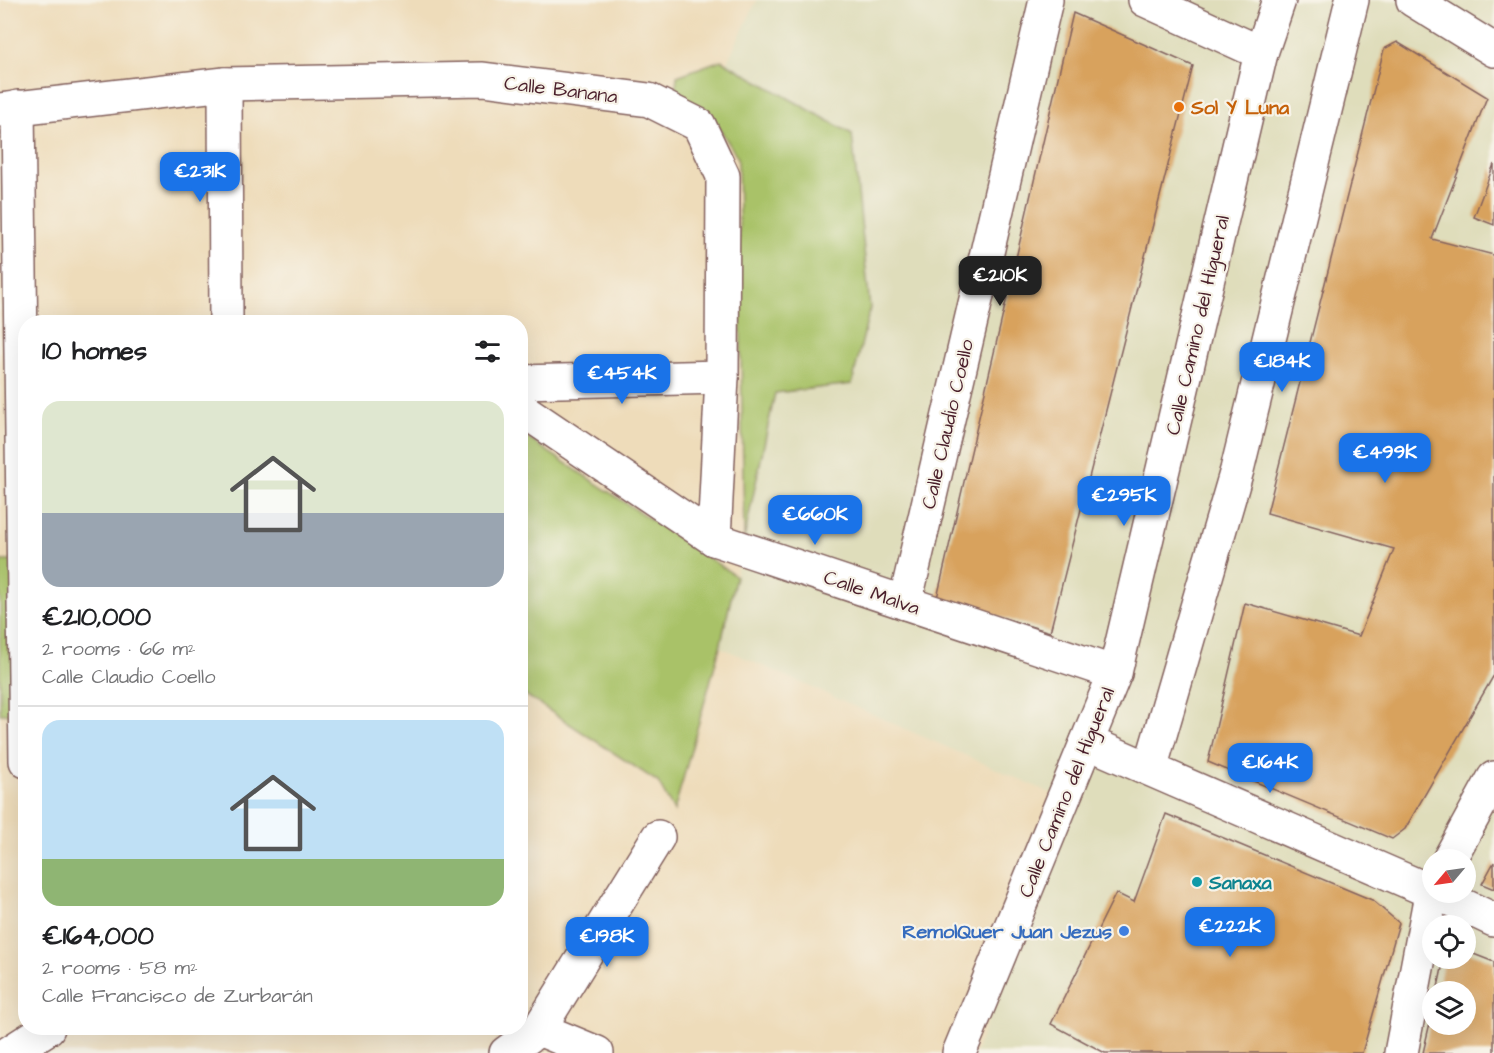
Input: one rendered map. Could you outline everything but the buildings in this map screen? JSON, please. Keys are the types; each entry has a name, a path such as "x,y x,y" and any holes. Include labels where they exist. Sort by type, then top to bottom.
{"street":[{"name":"Calle Claudio Coello","path":"904,603 1046,0"},
{"path":"1145,0 1261,53"},
{"name":"Calle Camino del Higueral","path":"959,1053 1115,673 1261,53 1279,0"},
{"path":"1149,769 1237,470 1352,0"},
{"path":"1413,0 1494,50"},
{"name":"Calle Banana","path":"9,108 225,84 483,79 649,100 699,125 723,176 723,377 714,539"},
{"path":"225,84 226,315"},
{"path":"9,108 12,552 18,631"},
{"path":"528,382 723,377"},
{"name":"Calle Malva","path":"528,413 714,539 1115,673"},
{"path":"0,723 18,723"},
{"path":"1087,742 1422,886"},
{"path":"1455,849 1494,778"},
{"path":"506,1053 539,1029 658,837"},
{"path":"1401,1053 1431,903"},
{"path":"1458,903 1494,920"},
{"path":"539,1029 597,1053"}],"shaded area":[{"path":"757,0 1494,0 1494,1053 975,1053 1071,802 720,647 775,392 852,384 852,134 726,64"}],"green space":[{"path":"721,60 852,134 870,308 852,384 775,393 744,539 738,158 708,110 675,95 677,76"},
{"path":"528,438 736,576 720,647 674,811 658,782 528,697"},
{"path":"0,561 17,561 16,714 0,714"}],"place":[{"name":"Sol Y Luna","path":"1179,107"},
{"name":"Sanaxa","path":"1197,882"},
{"name":"RemolQuer Juan Jezus","path":"1124,931"}]}
